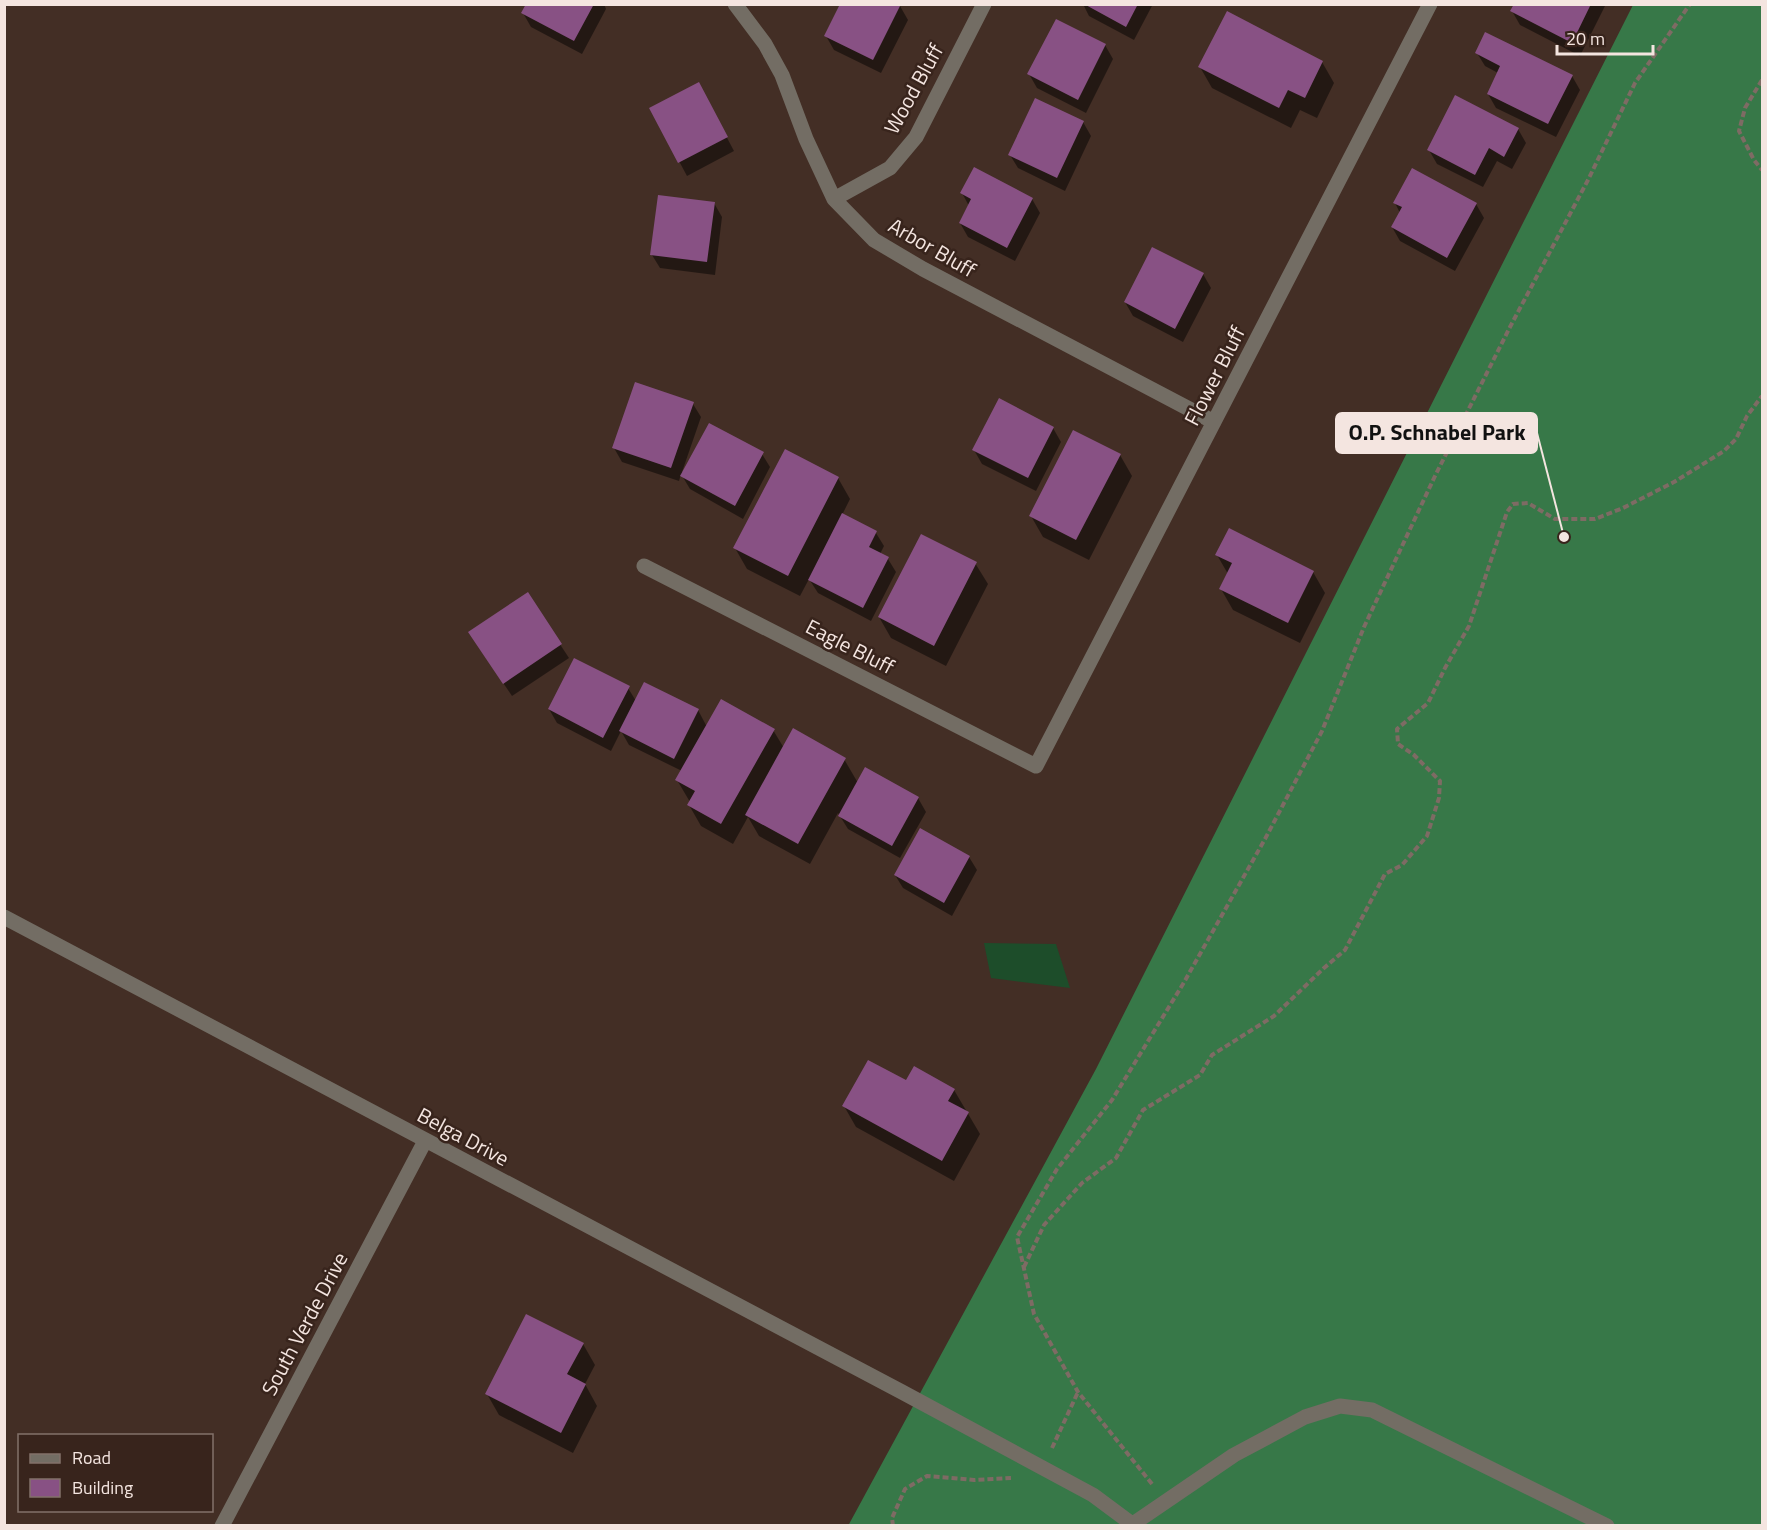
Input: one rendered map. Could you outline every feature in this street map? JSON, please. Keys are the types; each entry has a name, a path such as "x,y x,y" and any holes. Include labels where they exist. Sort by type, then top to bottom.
{"street":[{"name":"Arbor Bluff","path":"735,4 765,44 782,75 806,139 834,199 874,240 923,269 1214,422"},
{"name":"Wood Bluff","path":"834,199 890,168 916,136 984,4"},
{"name":"Flower Bluff","path":"1036,766 1430,4"},
{"name":"Eagle Bluff","path":"644,566 1036,766"},
{"name":"Belga Drive","path":"4,917 1093,1495 1131,1525"},
{"name":"South Verde Drive","path":"222,1526 425,1141"},
{"path":"1131,1525 1234,1455 1305,1417 1340,1406 1372,1410 1607,1526"}],"path":[{"path":"1166,1501 1078,1392 1034,1314 1017,1238 1057,1169 1112,1100 1183,984 1264,839 1322,731 1364,627 1435,476 1510,327 1588,180 1635,83 1690,4"},
{"path":"1762,80 1745,108 1738,131 1762,170"},
{"path":"1024,1267 1044,1225 1082,1183 1116,1158 1143,1110 1200,1075 1212,1055 1274,1016 1345,950 1385,874 1402,865 1427,836 1439,798 1440,781 1414,755 1398,744 1397,729 1428,703 1469,626 1507,512 1513,504 1528,503 1555,519 1595,519 1623,508 1674,482 1724,451 1736,439 1747,416 1762,396"}],"green space":[{"path":"1633,5 1762,5 1762,1525 848,1526 1096,1069"},
{"path":"984,943 1056,944 1070,988 991,978"}],"building":[{"path":"526,4 594,4 574,41 521,13"},
{"path":"840,4 901,4 873,60 824,36"},
{"path":"1084,4 1138,4 1126,27"},
{"path":"1514,4 1591,4 1572,43 1510,11"},
{"path":"1227,11 1323,61 1305,98 1288,90 1279,108 1198,67"},
{"path":"1056,19 1106,44 1078,100 1027,74"},
{"path":"1485,32 1573,75 1548,124 1487,94 1500,66 1475,53"},
{"path":"699,82 728,137 678,163 649,108"},
{"path":"1455,95 1519,128 1504,157 1489,148 1475,175 1427,150"},
{"path":"1035,98 1084,121 1057,178 1008,155"},
{"path":"974,167 1033,198 1007,248 959,223 971,199 960,193"},
{"path":"1412,168 1477,203 1447,258 1391,227 1402,207 1393,203"},
{"path":"658,195 715,202 707,262 650,255"},
{"path":"1152,247 1204,273 1175,329 1124,302"},
{"path":"635,382 694,402 671,468 612,448"},
{"path":"999,398 1054,427 1028,478 972,450"},
{"path":"709,423 764,452 735,506 680,476"},
{"path":"1073,430 1121,454 1076,540 1029,516"},
{"path":"785,449 839,477 788,576 733,548"},
{"path":"842,513 877,531 869,547 889,557 863,608 808,580"},
{"path":"1229,528 1314,571 1288,623 1219,589 1232,563 1215,555"},
{"path":"921,534 977,562 934,646 878,617"},
{"path":"528,592 562,644 503,684 468,632"},
{"path":"574,658 630,686 603,738 548,709"},
{"path":"644,682 699,709 674,759 619,731"},
{"path":"721,699 775,729 721,824 687,805 695,791 675,780"},
{"path":"793,728 846,758 798,844 745,815"},
{"path":"865,767 919,797 892,846 838,816"},
{"path":"920,828 970,856 944,903 894,875"},
{"path":"868,1060 906,1080 914,1066 955,1089 948,1101 969,1112 942,1161 842,1106"},
{"path":"526,1314 584,1343 567,1374 586,1384 561,1433 485,1394"}],"place":[{"name":"O.P. Schnabel Park","path":"1564,537"}]}
